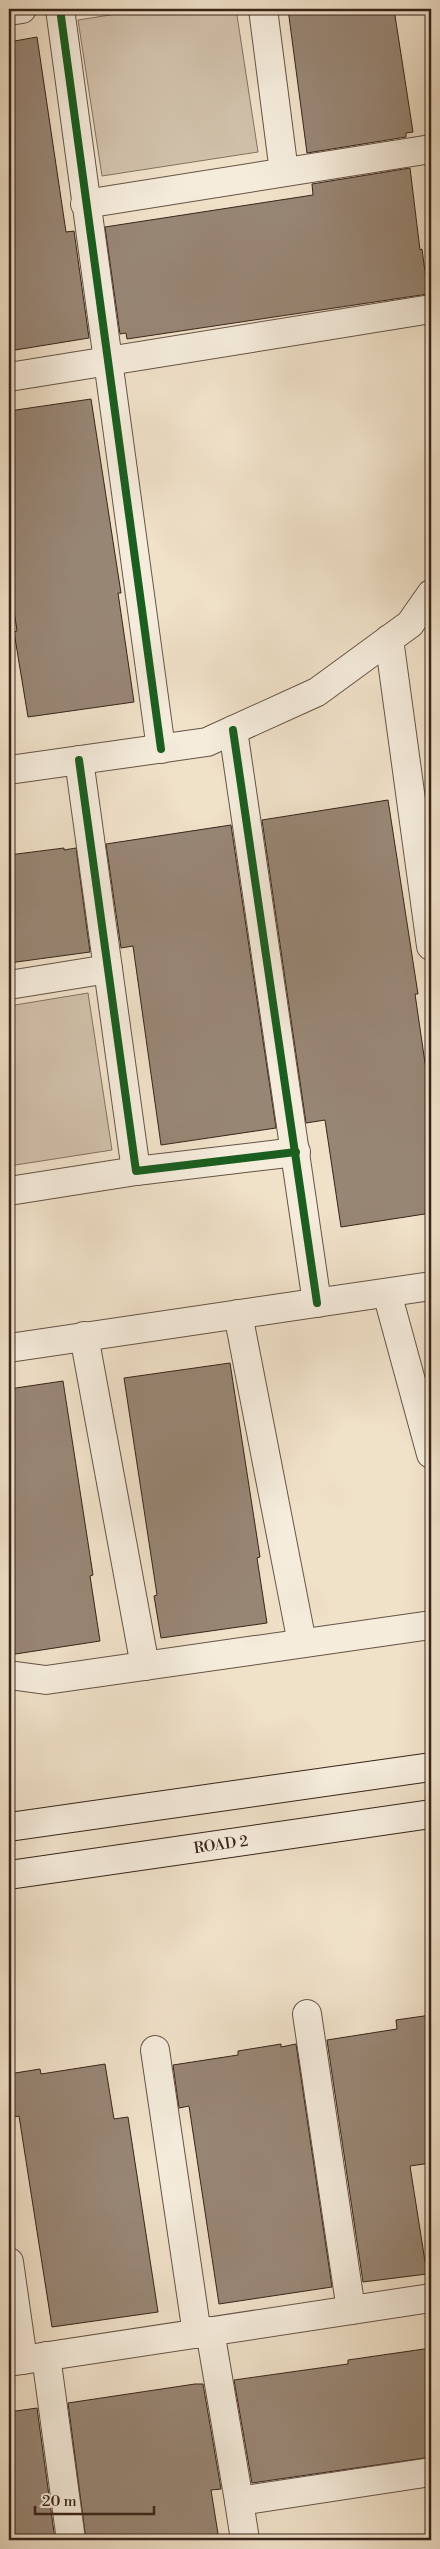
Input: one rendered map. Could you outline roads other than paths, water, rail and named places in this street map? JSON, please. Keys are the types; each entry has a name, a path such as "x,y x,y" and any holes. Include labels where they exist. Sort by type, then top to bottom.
{"street":[{"path":"9,10 22,9"},
{"path":"60,9 106,362 161,749"},
{"path":"263,9 284,172"},
{"path":"85,204 431,149"},
{"path":"9,377 431,309"},
{"path":"9,770 207,742 317,692 410,624 431,594"},
{"path":"390,639 431,946"},
{"path":"233,730 317,1303"},
{"path":"79,760 136,1171"},
{"path":"9,985 108,970"},
{"path":"9,1190 136,1171 296,1152"},
{"path":"9,1348 431,1286"},
{"path":"386,1293 431,1454"},
{"path":"238,1314 302,1643"},
{"path":"84,1336 145,1666"},
{"path":"9,1675 46,1680 431,1625"},
{"path":"9,1827 431,1767"},
{"name":"ROAD 2","path":"9,1875 431,1814"},
{"path":"307,2014 352,2310"},
{"path":"155,2050 204,2332 239,2501 245,2540"},
{"path":"9,2262 26,2359 71,2540"},
{"path":"26,2359 431,2298"},
{"path":"239,2501 431,2472"}]}
